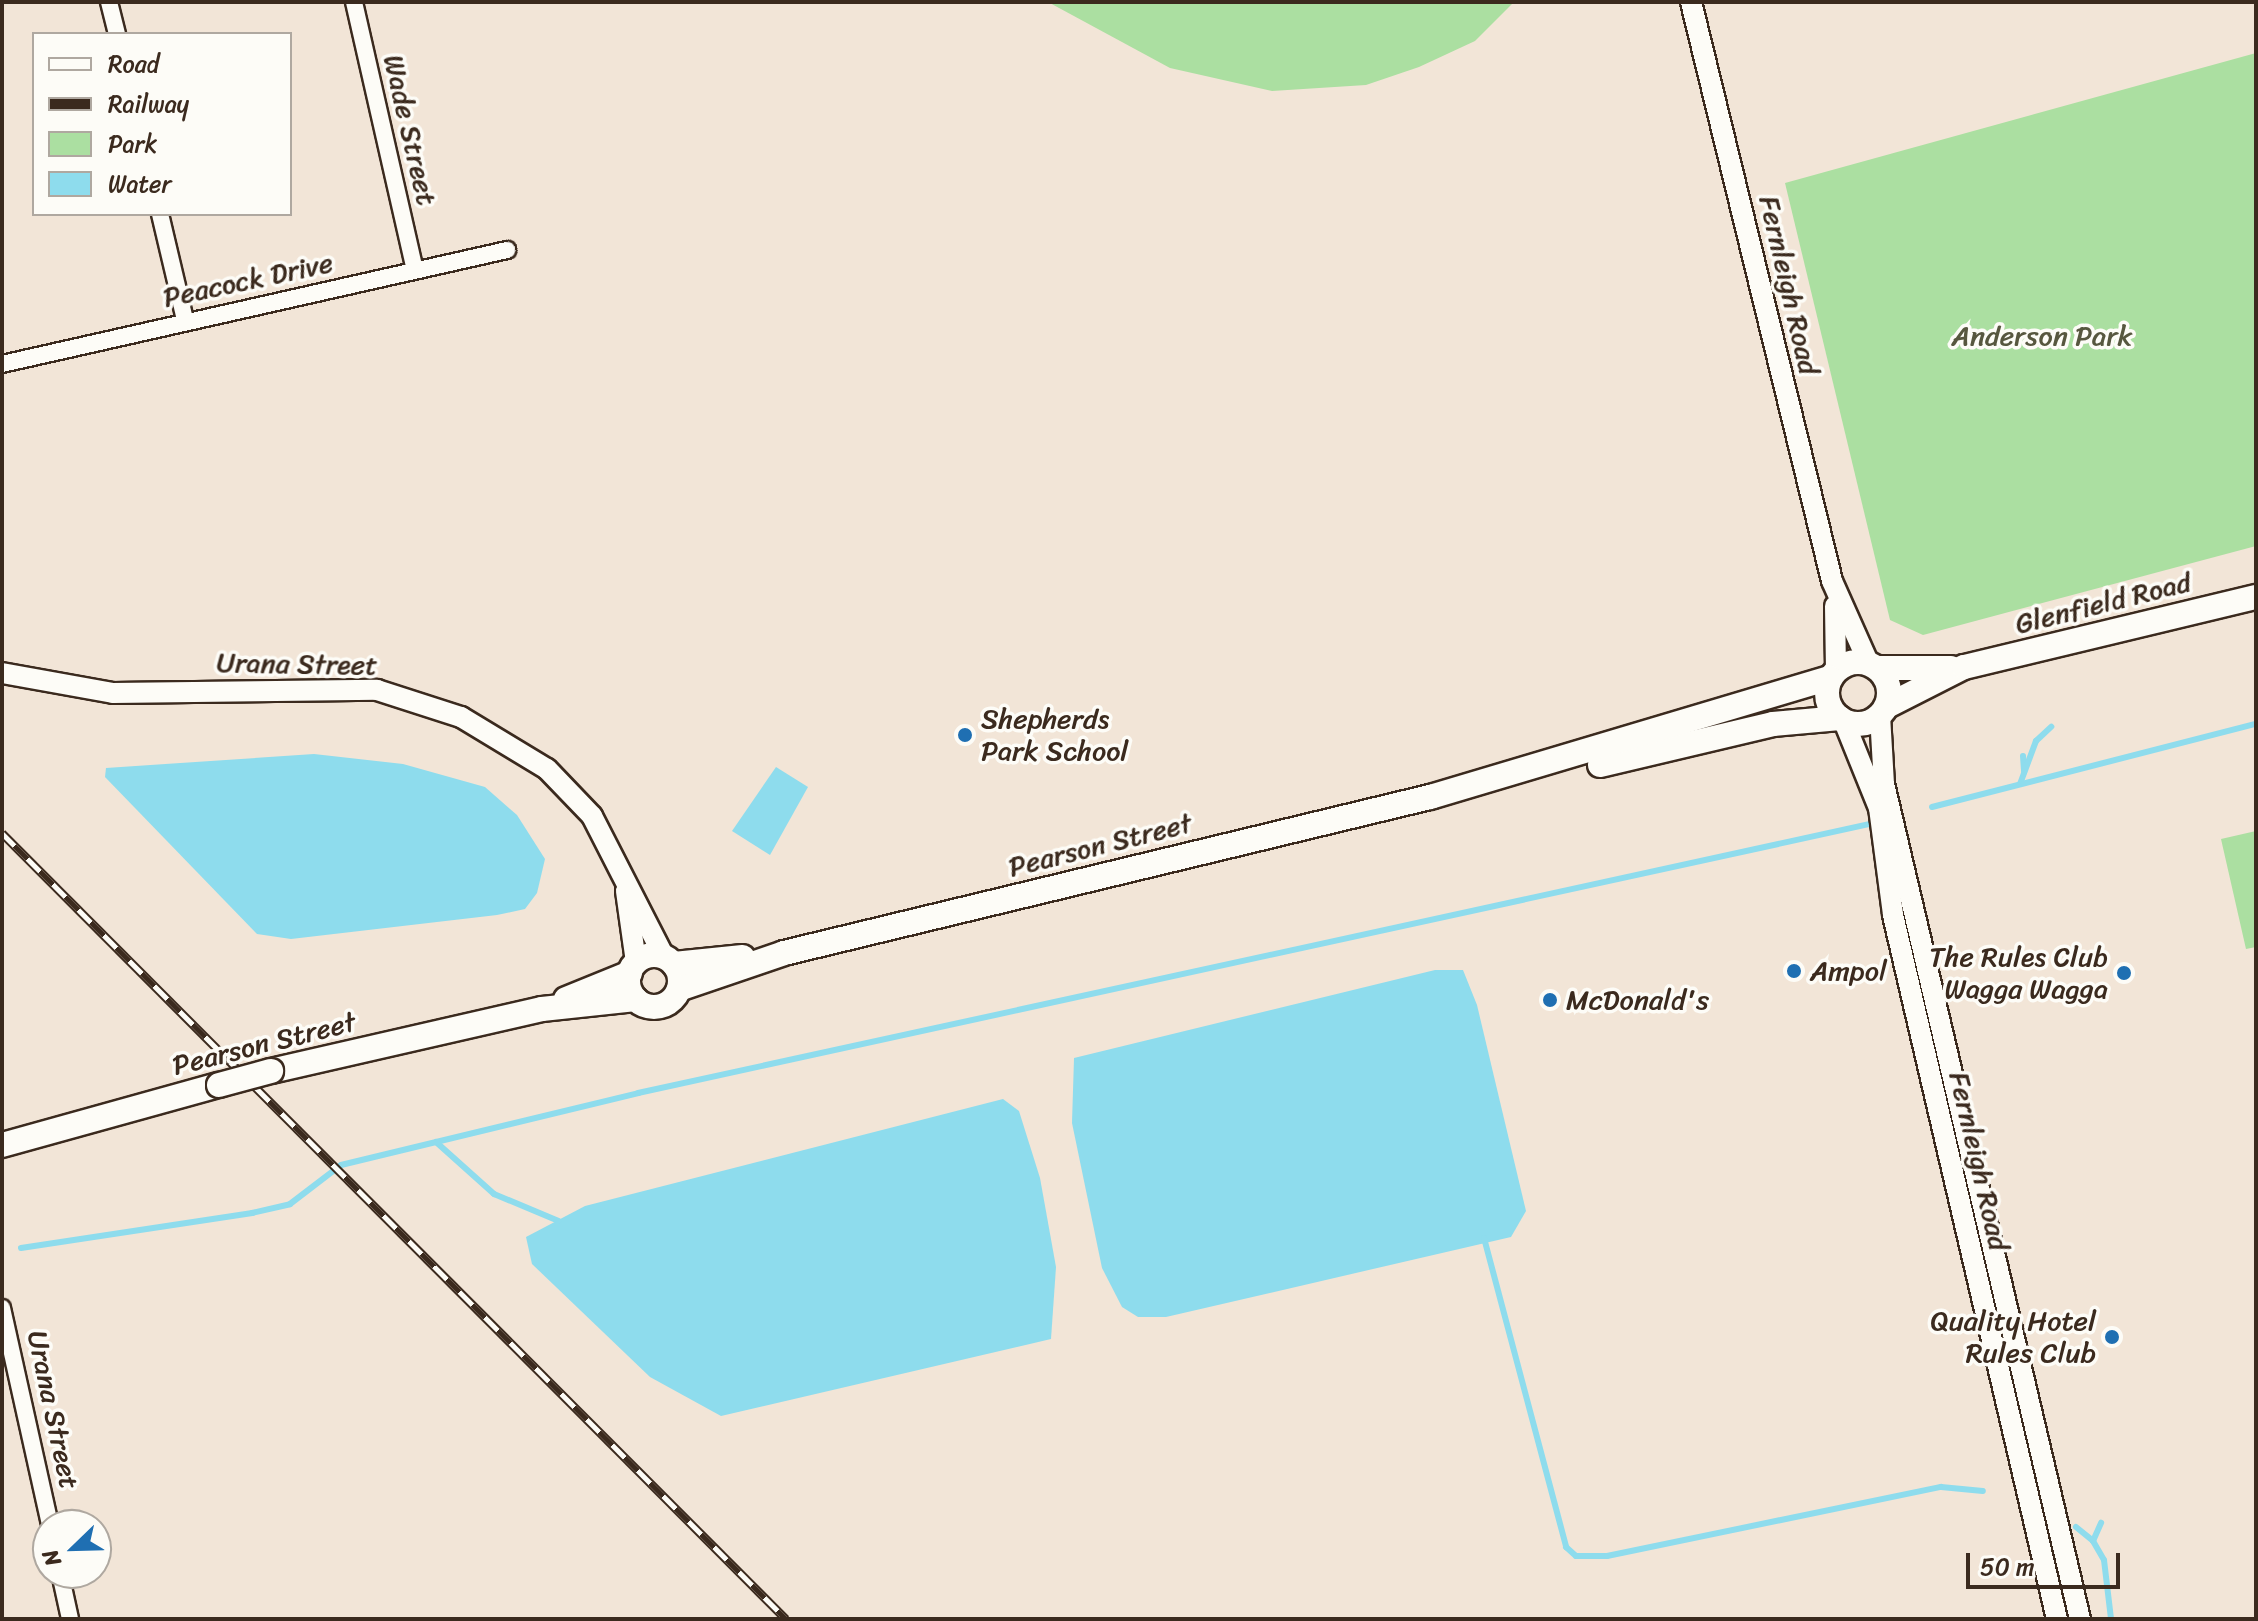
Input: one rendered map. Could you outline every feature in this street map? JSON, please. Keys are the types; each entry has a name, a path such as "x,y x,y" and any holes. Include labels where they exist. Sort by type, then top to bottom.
{"main road":[{"name":"Glenfield Road","path":"1873,665 1964,667 2256,597"},
{"path":"1873,665 1889,685 1883,711 1861,724 1842,719 1828,700 1833,674 1873,665"},
{"name":"Glenfield Road","path":"1883,711 1964,667"},
{"name":"Pearson Street","path":"2,1145 271,1071 542,1009 635,999 656,1008 679,989 784,953 1430,797 1740,711 1833,674"},
{"name":"Pearson Street","path":"1430,797 1468,795 1773,724 1842,719"},
{"name":"Pearson Street","path":"542,1009 633,967 669,961 784,953"},
{"path":"669,961 679,989"},
{"path":"633,967 635,999"}],"street":[{"path":"109,2 116,32"},
{"name":"Wade Street","path":"354,2 415,270"},
{"name":"Fernleigh Road","path":"1691,2 1832,581 1873,665"},
{"path":"160,216 185,320"},
{"name":"Peacock Drive","path":"2,364 185,320 507,250"},
{"name":"Fernleigh Road","path":"1832,581 1833,674"},
{"name":"Urana Street","path":"2,673 113,693 333,687 422,701 494,733 547,769 592,816 622,867 669,961"},
{"name":"Fernleigh Road","path":"1883,711 1884,784 2080,1619"},
{"name":"Fernleigh Road","path":"1842,719 1879,808 1893,915 2057,1619"},
{"name":"Urana Street","path":"622,867 633,967"},
{"name":"Urana Street","path":"2,1308 46,1509"},
{"path":"63,1589 70,1619"}],"green space":[{"path":"1048,2 1514,2 1475,41 1419,67 1366,85 1272,91 1170,68"},
{"name":"Anderson Park","path":"2256,53 2256,546 1923,635 1890,620 1785,183"},
{"path":"2256,831 2256,947 2246,949 2221,839"}],"water":[{"path":"314,754 403,764 485,787 517,815 545,859 537,893 525,909 497,915 291,939 257,934 105,777 106,768"},
{"path":"776,767 808,787 770,855 732,831"},
{"path":"1435,970 1463,970 1477,1005 1526,1211 1511,1237 1166,1317 1138,1317 1122,1307 1102,1268 1072,1123 1074,1058"},
{"path":"1003,1099 1019,1111 1040,1178 1056,1267 1051,1339 721,1416 650,1377 532,1264 526,1237 585,1206"}],"waterway":[{"path":"1932,807 2256,724"},
{"path":"2020,784 2036,741 2051,727"},
{"path":"2023,756 2024,772"},
{"path":"21,1248 252,1213 290,1204 341,1165 638,1093 1870,824"},
{"path":"436,1142 494,1194 559,1221"},
{"path":"1484,1238 1566,1547 1576,1556 1607,1556 1941,1487 1983,1491"},
{"path":"2076,1527 2093,1541 2101,1523"},
{"path":"2093,1541 2104,1560 2111,1619"}],"railway":[{"path":"2,833 786,1619"}],"place":[{"name":"Shepherds Park School","path":"965,735"},
{"name":"Ampol","path":"1794,971"},
{"name":"The Rules Club Wagga Wagga","path":"2124,973"},
{"name":"McDonald's","path":"1550,1000"},
{"name":"Quality Hotel Rules Club","path":"2112,1337"}]}
